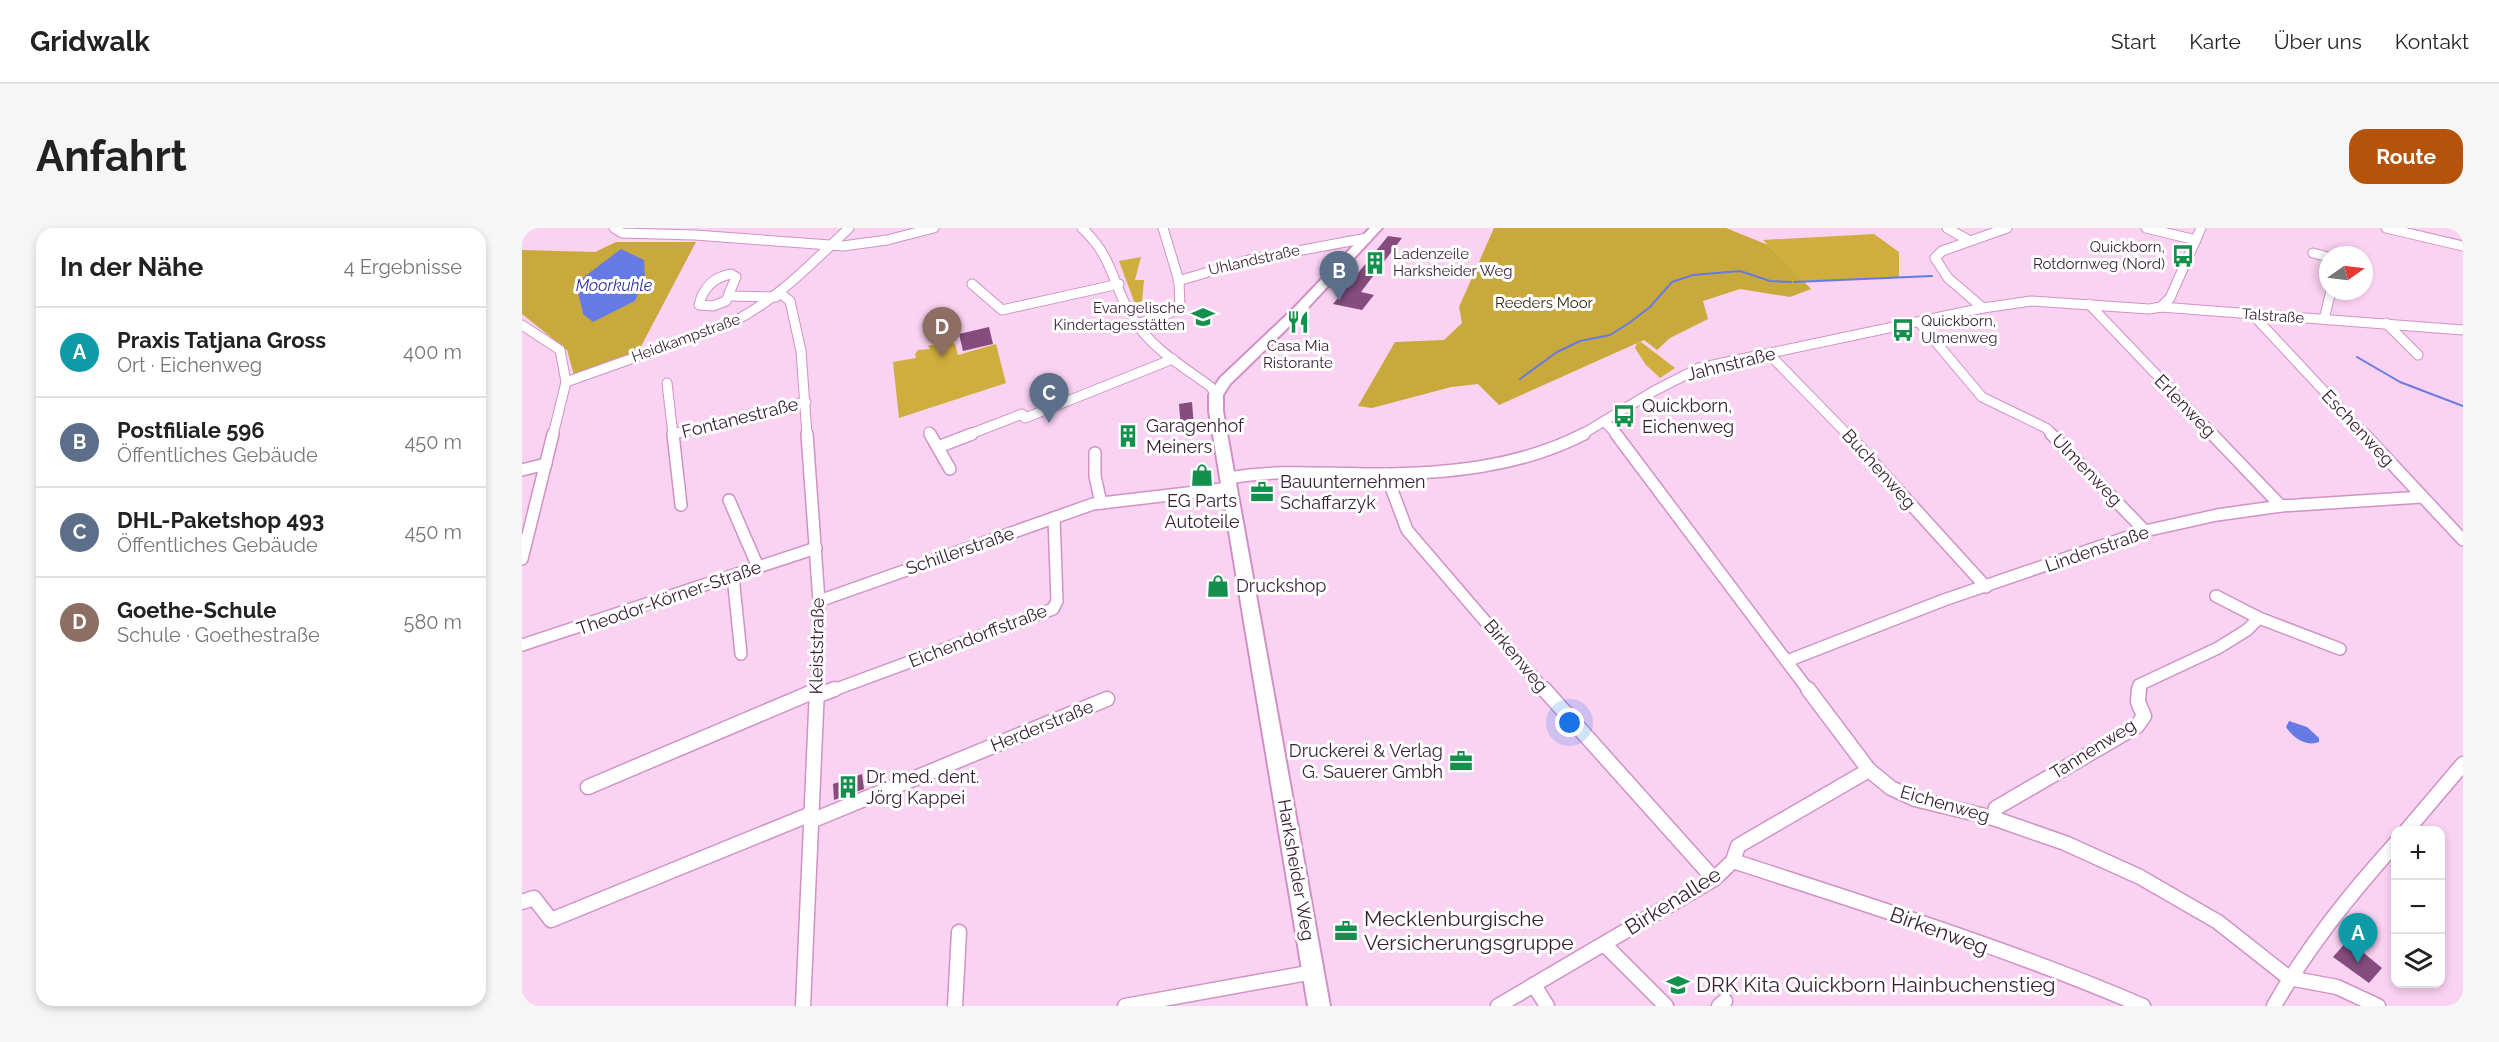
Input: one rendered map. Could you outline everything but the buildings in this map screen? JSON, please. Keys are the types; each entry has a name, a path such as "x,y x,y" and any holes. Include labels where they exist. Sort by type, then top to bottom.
{"main road":[{"path":"1216,395 1239,366 1299,310 1376,228"},
{"name":"Harksheider Weg","path":"1216,395 1216,411 1319,1006"}],"street":[{"path":"614,228 622,232 843,246 887,240 934,228"},
{"path":"695,235 703,228"},
{"name":"Heidkampstraße","path":"566,382 751,314 778,295 849,228"},
{"path":"1082,228 1103,250 1119,284 1128,312 1136,324 1146,336 1173,359 1211,387 1216,395"},
{"path":"1136,324 1179,308 1182,302 1163,228"},
{"path":"1947,228 1970,241"},
{"path":"1983,308 1946,275 1935,258 1942,251 2007,228"},
{"path":"2146,228 2196,240"},
{"path":"2161,307 2170,298 2201,228"},
{"path":"2386,228 2463,246"},
{"name":"Uhlandstraße","path":"1178,280 1249,260 1367,238"},
{"path":"2313,253 2319,255"},
{"path":"972,284 1002,310 1119,284"},
{"path":"730,296 778,295"},
{"name":"Kleiststraße","path":"778,295 790,301 801,351 819,601 803,1006"},
{"name":"Jahnstraße","path":"1229,483 1280,471 1386,474 1462,468 1521,459 1555,449 1606,423 1677,378 1699,368 1983,308 2031,300 2139,308 2161,307"},
{"path":"2324,319 2329,300"},
{"name":"Erlenweg","path":"2089,304 2282,506"},
{"name":"Talstraße","path":"2161,307 2463,330"},
{"name":"Eschenweg","path":"2253,315 2463,540"},
{"name":"Ulmenweg","path":"1919,322 1982,397 2046,428 2145,531"},
{"path":"2386,323 2418,355"},
{"path":"522,326 560,350 566,382 525,536 522,559"},
{"name":"Buchenweg","path":"1769,354 1828,413 1986,587"},
{"path":"940,451 1027,421 1024,418 1173,359"},
{"name":"Fontanestraße","path":"667,383 681,505"},
{"name":"Fontanestraße","path":"673,434 806,402"},
{"name":"Eichenweg","path":"1606,423 1869,770 1891,788 1916,799 1993,818 2065,843 2140,877 2218,922 2289,978 2337,987 2378,1006"},
{"path":"929,432 950,469"},
{"path":"1095,453 1095,476 1101,503"},
{"path":"522,470 546,464"},
{"name":"Birkenweg","path":"1386,474 1407,530 1467,597 1548,694 1714,879"},
{"name":"Schillerstraße","path":"819,601 1101,503 1229,483"},
{"name":"Lindenstraße","path":"1787,662 1944,600 2145,531 2217,515 2282,506 2422,497"},
{"path":"729,500 758,567"},
{"name":"Eichendorffstraße","path":"588,787 817,693 1053,609 1058,601 1054,518"},
{"name":"Theodor-Körner-Straße","path":"522,645 816,548"},
{"path":"733,576 741,654"},
{"path":"2216,596 2259,618 2340,649"},
{"name":"Tannenweg","path":"1993,818 1996,808 2137,726 2144,716 2138,702 2139,685 2164,671 2222,646 2248,630 2259,618"},
{"name":"Herderstraße","path":"522,902 534,898 551,920 1107,699"},
{"path":"2411,826 2463,764"},
{"name":"Birkenallee","path":"1498,1006 1714,879 1733,861 1738,846 1869,770"},
{"path":"2274,1006 2289,978 2349,893 2391,848"},
{"name":"Birkenweg","path":"1733,861 1913,920 1968,942 2096,986 2143,1006"},
{"path":"955,1006 959,932"},
{"path":"1604,944 1666,1006"},
{"path":"1125,1006 1313,972"},
{"path":"1534,985 1547,1006"}],"shaded area":[{"path":"1874,234 1899,252 1899,278 1803,281 1763,240"},
{"path":"1141,257 1135,280 1144,280 1142,301 1135,304 1119,261"},
{"path":"950,341 955,344 958,355 996,344 1006,383 899,418 893,362 916,358 915,354 918,350 930,349 928,346"},
{"path":"1641,342 1675,368 1660,378 1646,365 1635,348 1637,343"}],"green space":[{"name":"Reeders Moor","path":"1494,228 1726,228 1768,245 1811,289 1790,297 1740,289 1703,301 1708,319 1670,338 1657,350 1644,340 1499,405 1478,384 1451,387 1372,408 1358,406 1395,342 1444,340 1462,323 1459,307"},
{"path":"616,242 696,242 638,352 574,375 567,350 522,314 522,250 595,252","holes":["577,283 635,301 600,317 583,314"]}],"water":[{"name":"Moorkuhle","path":"621,249 644,260 645,277 635,301 593,322 583,314 576,283"},
{"path":"2289,721 2307,727 2319,738 2319,742 2309,743 2296,738 2286,727"}],"waterway":[{"path":"1520,379 1557,352 1580,341 1610,335 1629,323 1650,307 1672,282 1693,275 1740,271 1770,281 1791,282"},
{"path":"1794,282 1932,276"},
{"path":"2357,357 2400,382 2463,406"}],"place":[{"name":"Quickborn, Rotdornweg (Nord)","path":"2183,256"},
{"name":"Ladenzeile Harksheider Weg","path":"1375,263"},
{"name":"Postfiliale 596","path":"1339,301"},
{"name":"Evangelische Kindertagesstätten","path":"1203,317"},
{"name":"Casa Mia Ristorante","path":"1298,322"},
{"name":"Quickborn, Ulmenweg","path":"1903,330"},
{"name":"Goethe-Schule","path":"942,357"},
{"name":"Quickborn, Eichenweg","path":"1624,416"},
{"name":"DHL-Paketshop 493","path":"1049,423"},
{"name":"Garagenhof Meiners","path":"1128,436"},
{"name":"EG Parts Autoteile","path":"1202,475"},
{"name":"Bauunternehmen Schaffarzyk","path":"1262,492"},
{"name":"Druckshop","path":"1218,586"},
{"name":"Druckerei & Verlag G. Sauerer Gmbh","path":"1461,761"},
{"name":"Dr. med. dent. Jörg Kappei","path":"848,787"},
{"name":"Mecklenburgische Versicherungsgruppe","path":"1346,931"},
{"name":"Praxis Tatjana Gross","path":"2358,963"},
{"name":"DRK Kita Quickborn Hainbuchenstieg","path":"1678,985"}]}
